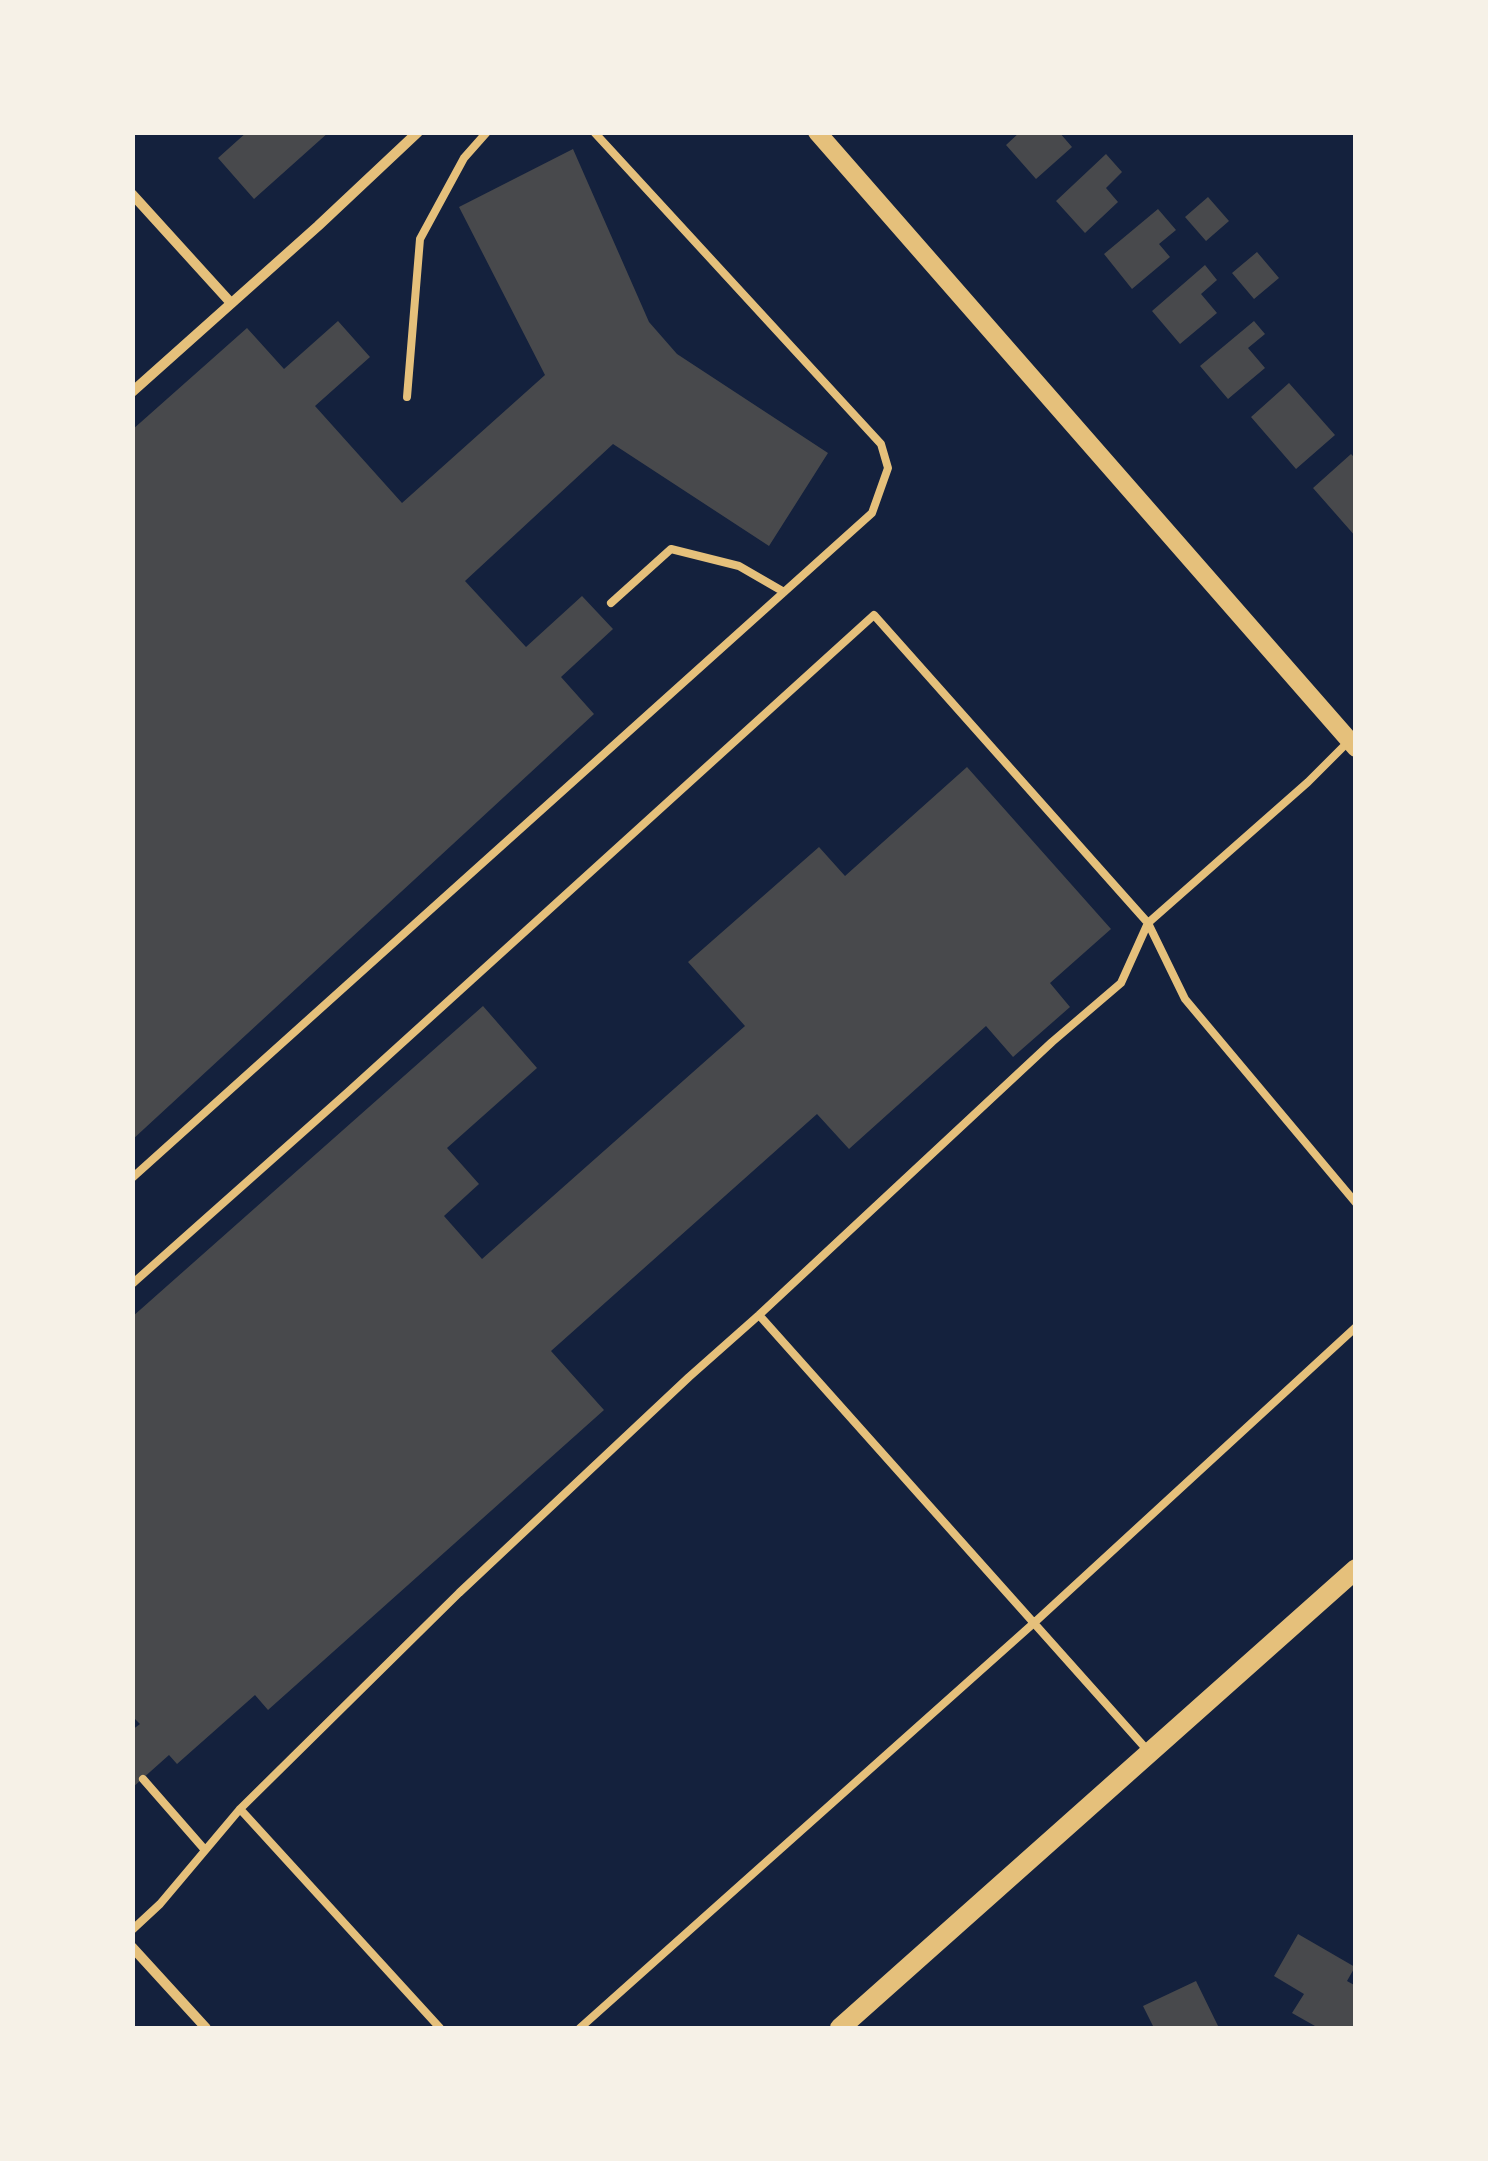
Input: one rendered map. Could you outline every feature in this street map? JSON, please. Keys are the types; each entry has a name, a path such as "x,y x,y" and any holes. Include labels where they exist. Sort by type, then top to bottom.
{"main road":[{"path":"840,2028 1356,1570"}],"street":[{"path":"132,392 418,132"},
{"path":"817,132 1352,744"},
{"path":"132,194 231,304"},
{"path":"132,1947 206,2028"}],"lane":[{"path":"406,397 420,239 464,158 487,132"},
{"path":"132,1178 872,513 888,468 881,444 594,132"},
{"path":"611,603 671,548 739,566 784,592"},
{"path":"132,1284 874,615 1148,923 1185,999 1356,1202"},
{"path":"132,1930 160,1904 240,1809 459,1593 1120,983 1148,923 1352,744"},
{"path":"759,1315 1150,1753"},
{"path":"580,2028 1036,1622 1356,1327"},
{"path":"142,1778 205,1850"},
{"path":"240,1809 440,2028"}],"building":[{"path":"247,132 329,132 254,199 218,158"},
{"path":"1020,132 1059,132 1072,147 1036,179 1006,145"},
{"path":"573,149 649,322 677,354 828,453 769,546 613,444 465,581 526,647 582,596 613,629 561,677 594,714 132,1140 132,430 247,328 284,369 338,321 370,357 315,406 402,503 545,375 459,207"},
{"path":"1106,154 1122,172 1106,188 1118,202 1085,233 1056,201"},
{"path":"1208,197 1229,221 1206,241 1185,217"},
{"path":"1158,209 1176,230 1159,244 1170,257 1132,289 1104,254"},
{"path":"1257,252 1279,278 1254,299 1232,273"},
{"path":"1205,265 1217,280 1201,294 1217,313 1180,344 1152,311"},
{"path":"1254,321 1265,334 1248,348 1265,368 1228,399 1200,366"},
{"path":"1289,383 1335,435 1296,469 1251,417"},
{"path":"1351,454 1356,459 1356,537 1313,488"},
{"path":"967,767 1111,929 1050,983 1070,1007 1013,1057 986,1026 849,1149 817,1114 551,1351 604,1410 268,1710 255,1695 177,1764 169,1755 132,1788 132,1730 140,1724 132,1716 132,1317 483,1006 537,1068 447,1148 479,1184 444,1216 482,1259 745,1026 688,962 819,847 845,876"},
{"path":"1298,1934 1355,1967 1347,1981 1356,1986 1356,2028 1313,2028 1292,2013 1304,1994 1274,1976"},
{"path":"1196,1981 1219,2028 1154,2028 1143,2006"}]}
